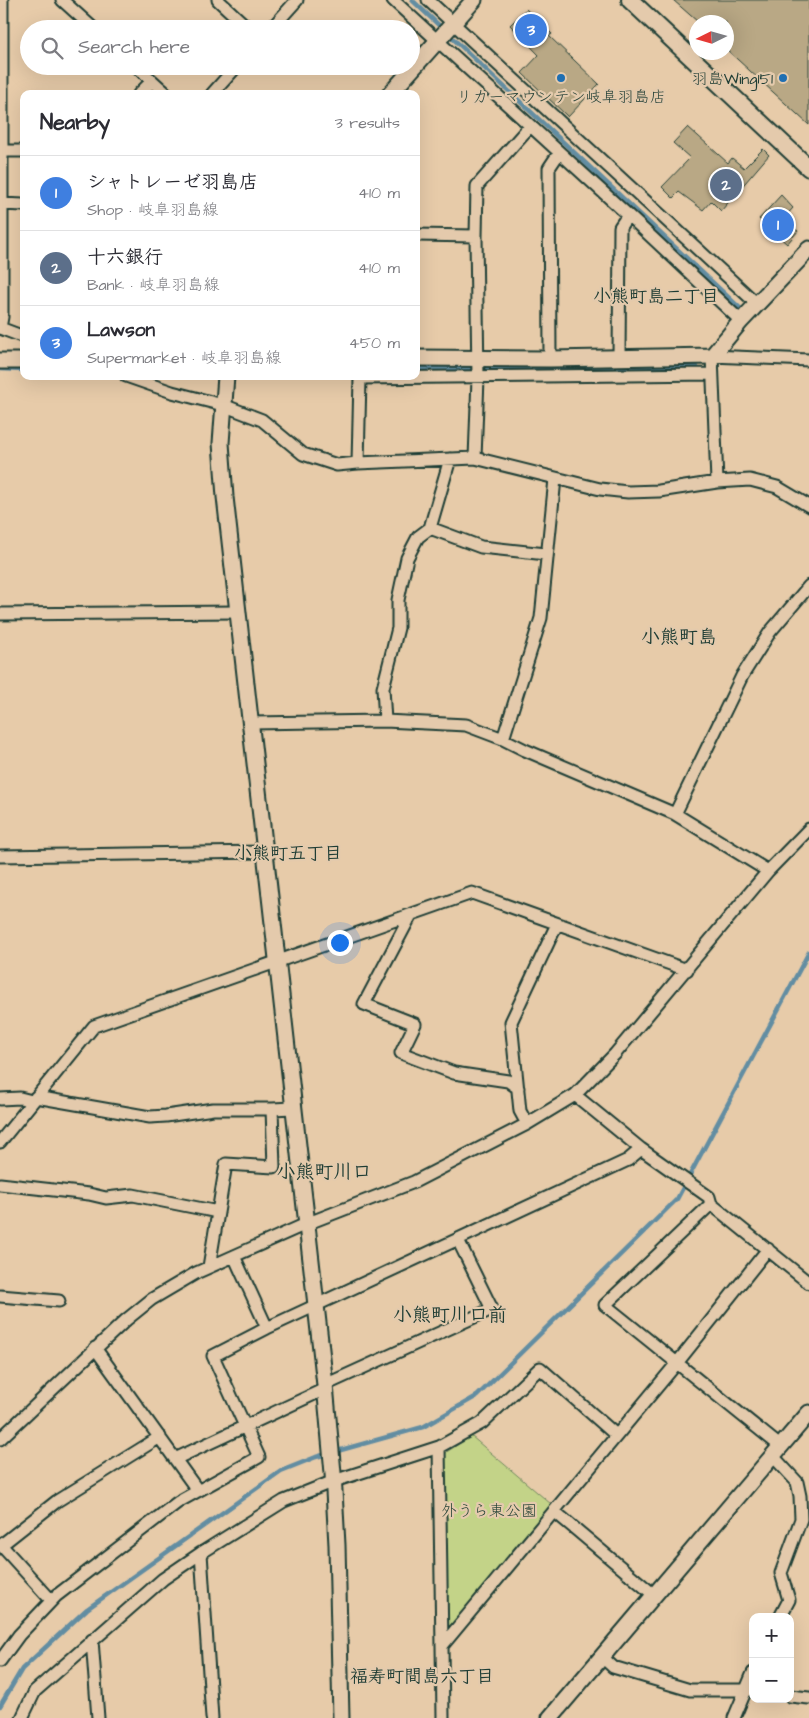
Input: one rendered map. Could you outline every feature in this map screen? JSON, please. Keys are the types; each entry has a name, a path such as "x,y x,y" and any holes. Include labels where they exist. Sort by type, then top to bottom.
{"main road":[{"path":"630,0 809,168"}],"street":[{"path":"2,0 2,318 0,328 20,336"},
{"path":"62,0 84,20"},
{"path":"218,0 239,20"},
{"path":"280,20 297,0"},
{"path":"393,0 414,20"},
{"path":"428,0 757,304"},
{"path":"420,59 474,0"},
{"path":"420,26 628,215 741,321"},
{"path":"146,75 162,90"},
{"path":"216,90 229,75"},
{"path":"393,90 406,75"},
{"path":"144,90 152,81"},
{"path":"475,458 478,368 477,186 530,126"},
{"path":"2,151 20,151"},
{"path":"550,359 550,168 560,153"},
{"path":"1,204 20,204"},
{"path":"619,358 620,227 628,215"},
{"path":"420,236 476,236"},
{"path":"717,482 712,356 741,321 809,249"},
{"path":"420,372 478,368 550,359 591,368 619,358 712,356 809,360"},
{"path":"420,359 478,368 591,368 712,374"},
{"path":"0,361 20,361"},
{"path":"138,380 172,392 223,405 262,420 303,454 337,465 475,458 600,489 628,492 659,491 717,482 750,480 777,487 809,506"},
{"path":"226,380 222,443 224,497 330,1430 337,1545 341,1718"},
{"path":"358,463 360,380"},
{"path":"385,721 383,688 398,628 398,600 407,558 418,537 430,528 450,459"},
{"path":"503,739 541,618 555,478"},
{"path":"430,528 481,547 546,554"},
{"path":"675,814 742,676 770,632 809,586"},
{"path":"0,614 238,612"},
{"path":"250,723 385,721 466,725 503,739 675,814 768,870"},
{"path":"0,1439 95,1348 152,1299 209,1267 306,1224 414,1182 527,1124 576,1095 615,1054 687,970 768,870 809,829"},
{"path":"0,856 265,852"},
{"path":"0,1142 94,1026 472,893 687,970"},
{"path":"411,914 364,1004 415,1024 401,1052 454,1073 508,1082 518,1088"},
{"path":"527,1124 520,1111 511,1022 557,924"},
{"path":"576,1095 641,1149 709,1197 711,1204 768,1248 809,1283"},
{"path":"0,1099 34,1099 150,1117 213,1109 293,1108"},
{"path":"209,1267 226,1164 274,1167 272,1108"},
{"path":"0,1661 51,1600 178,1502 259,1456 213,1356 267,1328 316,1307 628,1160 641,1149"},
{"path":"0,1184 89,1194 106,1198 133,1195 218,1212"},
{"path":"711,1204 605,1305 677,1363 776,1450 804,1490 801,1519 781,1574 788,1600 782,1613"},
{"path":"175,1459 492,1309 458,1240"},
{"path":"442,1646 677,1363 768,1248"},
{"path":"234,1256 267,1328"},
{"path":"0,1296 59,1301"},
{"path":"95,1348 198,1491"},
{"path":"22,1718 34,1691 163,1579 201,1553 284,1501 334,1477 439,1447 482,1423 540,1368 616,1435"},
{"path":"550,1718 809,1413"},
{"path":"51,1600 0,1546 57,1501 160,1438"},
{"path":"439,1447 443,1718"},
{"path":"554,1511 654,1595"},
{"path":"201,1553 212,1718"},
{"path":"92,1640 98,1718"},
{"path":"601,1656 613,1667 690,1690 749,1689 734,1718"},
{"path":"794,1696 809,1698"}],"green space":[{"name":"外うら東公園","path":"471,1436 551,1504 448,1629 445,1453"}],"building":[{"name":"羽島Wing151","path":"673,0 809,0 809,125 734,56 734,15 690,15"},
{"name":"リカーマウンテン岐阜羽島店","path":"526,9 552,34 549,36 599,84 568,117 522,73 539,55 510,25"},
{"path":"688,127 728,163 732,158 744,168 763,149 769,155 721,211 711,201 703,210 679,192 673,198 662,187 690,158 673,143"},
{"path":"781,195 793,208 784,218 798,231 787,244 759,219"}],"waterway":[{"path":"412,0 743,311"},
{"path":"420,368 697,367"},
{"path":"0,369 20,370"},
{"path":"0,1706 22,1669 87,1609 281,1471 316,1457 423,1427 477,1396 677,1199 809,952"}],"place":[{"name":"Lawson","path":"531,30"},
{"name":"リカーマウンテン岐阜羽島店","path":"561,78"},
{"name":"羽島Wing151","path":"783,78"},
{"name":"十六銀行","path":"726,185"},
{"name":"シャトレーゼ羽島店","path":"778,225"}],"district":[{"name":"小熊町島二丁目","path":"656,296"},
{"name":"小熊町島","path":"679,636"},
{"name":"小熊町五丁目","path":"288,853"},
{"name":"小熊町川口","path":"324,1171"},
{"name":"小熊町川口前","path":"450,1314"},
{"name":"福寿町間島六丁目","path":"422,1676"}]}
